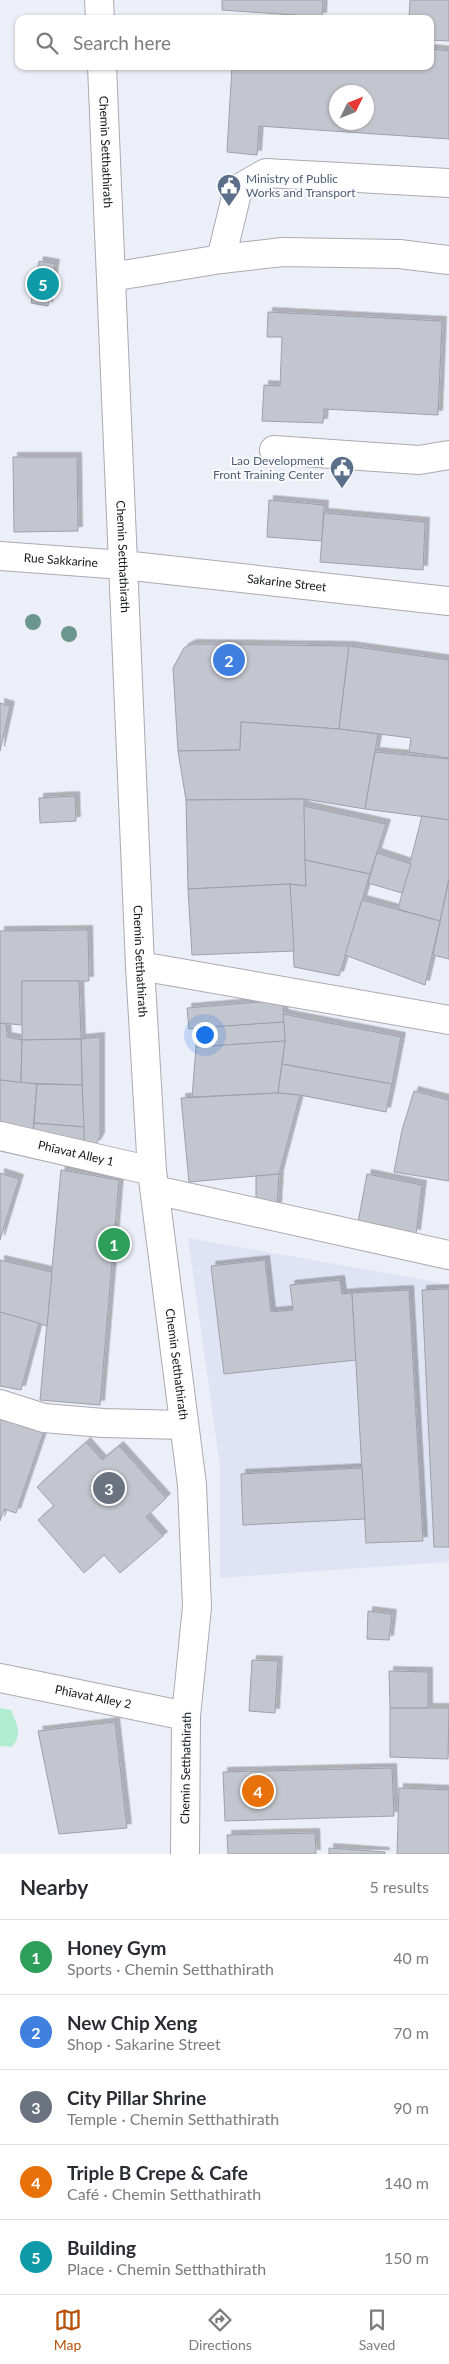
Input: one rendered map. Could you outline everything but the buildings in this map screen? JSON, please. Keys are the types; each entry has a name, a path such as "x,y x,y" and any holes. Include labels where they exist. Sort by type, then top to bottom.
{"main road":[{"path":"99,0 100,15"},
{"name":"Chemin Setthathirath","path":"102,70 140,966 154,1180 192,1485 197,1607 186,1716 186,1854"},
{"path":"221,259 238,189 266,172 449,184"},
{"path":"111,277 221,259 283,252 400,254 449,260"},
{"path":"274,450 419,460 449,456"},
{"name":"Rue Sakkarine","path":"0,556 123,565"},
{"name":"Sakarine Street","path":"123,565 449,601"},
{"path":"140,966 449,1020"},
{"name":"Phīavat Alley 1","path":"0,1136 154,1180 449,1255"},
{"path":"0,1404 44,1418 103,1423 184,1425"},
{"name":"Phīavat Alley 2","path":"0,1678 186,1716"}],"shaded area":[{"path":"188,1238 449,1284 449,1562 220,1578 220,1467"}],"green space":[{"path":"0,1708 11,1710 17,1725 18,1733 12,1747 0,1746"}],"place":[{"name":"Ministry of Public Works and Transport","path":"229,207"},
{"name":"Building","path":"43,284"},
{"name":"Lao Development Front Training Center","path":"342,489"},
{"name":"New Chip Xeng","path":"229,660"},
{"name":"Honey Gym","path":"114,1244"},
{"name":"City Pillar Shrine","path":"109,1488"},
{"name":"Triple B Crepe & Cafe","path":"258,1791"}]}
